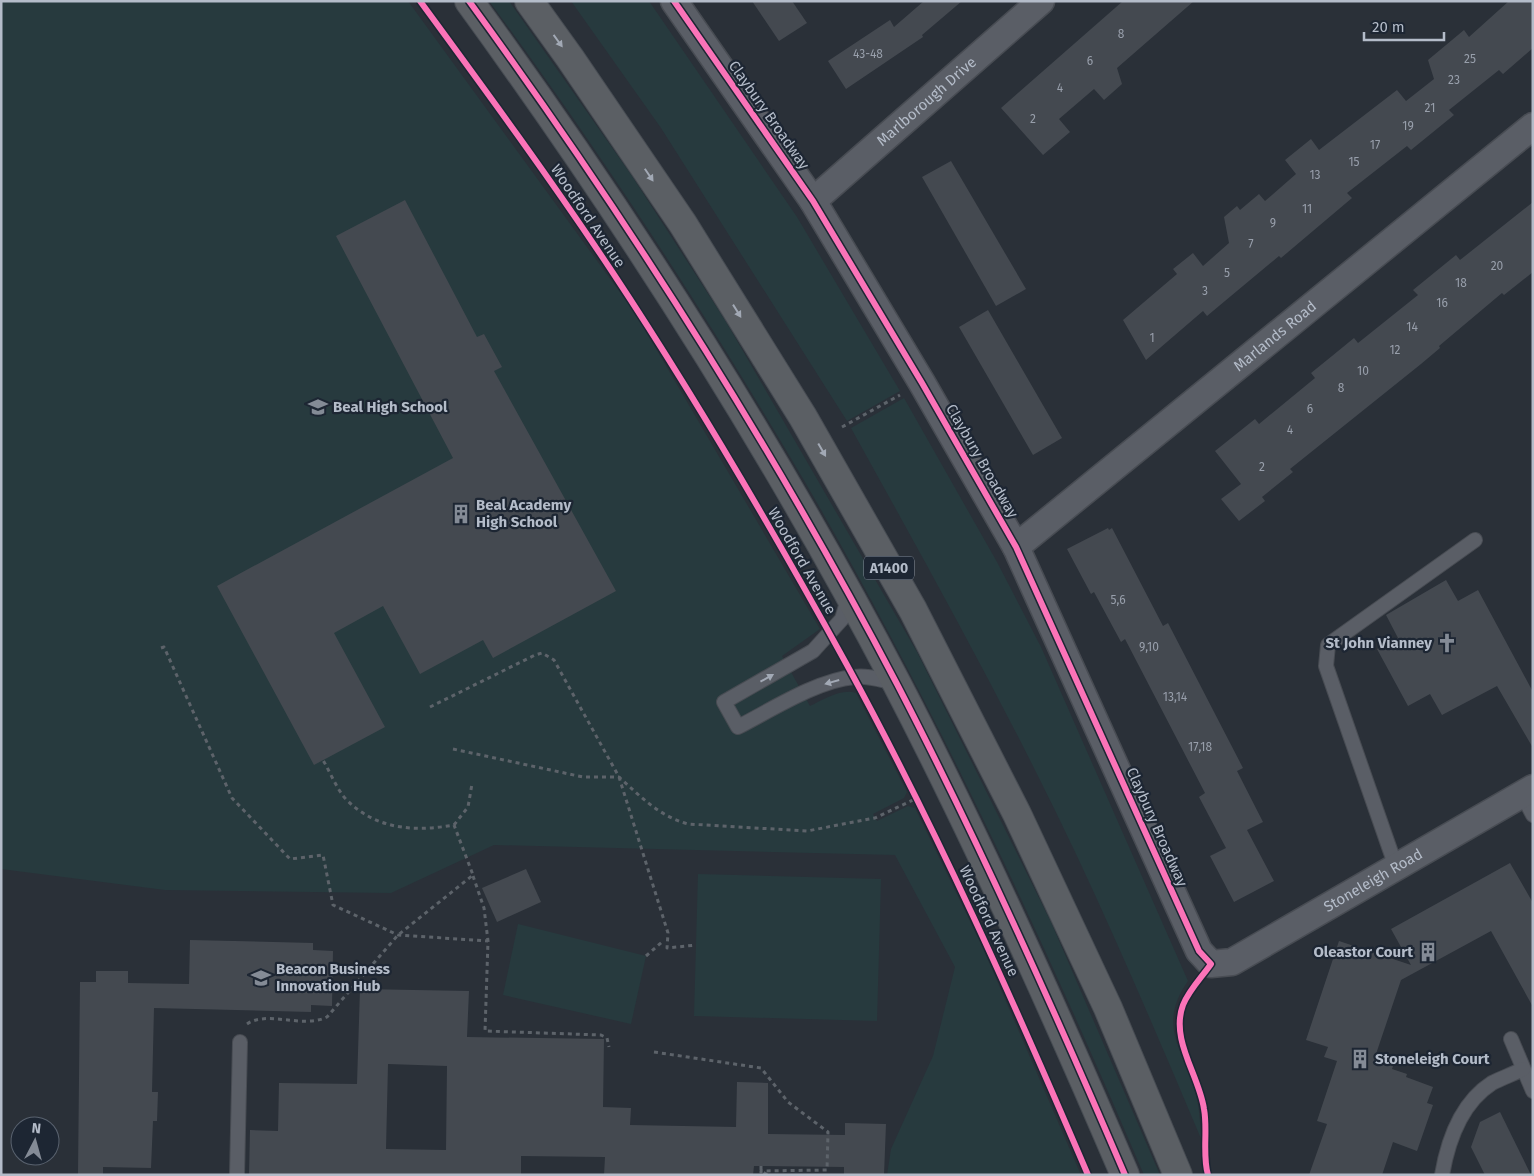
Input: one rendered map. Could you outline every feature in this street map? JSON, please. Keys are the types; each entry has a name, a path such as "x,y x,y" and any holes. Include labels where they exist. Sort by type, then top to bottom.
{"highway":[{"name":"Woodford Avenue","path":"468,1 531,87 643,253 764,444 896,683 973,836 1063,1029 1125,1175"},
{"name":"A1400","path":"529,1 683,224 803,417 912,610 1017,814 1108,1008 1178,1175"}],"street":[{"name":"Claybury Broadway","path":"674,1 813,201 922,383 1016,547 1199,951 1211,964"},
{"name":"Marlborough Drive","path":"813,201 1041,1"},
{"name":"Marlands Road","path":"1016,547 1533,126"},
{"name":"Stoneleigh Road","path":"1211,964 1232,962 1396,867 1529,799"}],"lane":[{"path":"1396,867 1326,666 1328,645 1475,540"},
{"path":"849,596 842,619 813,651 724,702 738,726 828,682 853,677 870,677 896,683"},
{"path":"1511,1039 1533,1091"},
{"path":"237,1175 240,1042"},
{"path":"1442,1175 1452,1135 1465,1107 1491,1084 1523,1069"}],"path":[{"path":"842,427 877,408"},
{"path":"161,648 164,647 232,798 290,859 323,855 333,905 398,935 488,941"},
{"path":"430,707 535,655 549,656 560,671 619,777 668,934 667,948 696,945"},
{"path":"453,749 583,777 619,777 654,808 670,818 688,824 807,831 875,818 915,798"},
{"path":"323,760 344,796 365,814 393,826 426,830 454,825 468,807 472,784"},
{"path":"910,790 919,807"},
{"path":"454,825 484,908 488,941 485,1031 602,1035 607,1038 608,1046"},
{"path":"240,1042 243,1029 248,1022 256,1019 314,1021 326,1017 398,935 473,875"},
{"path":"646,956 662,942"},
{"path":"654,1052 761,1068 788,1102 828,1132 827,1170 761,1173"},
{"path":"761,1166 761,1173"},
{"path":"761,1173 768,1175"}],"green space":[{"name":"Beal High School","path":"1,1 408,1 635,313 820,629 782,656 810,706 838,693 856,693 907,792 904,798 873,814 877,821 908,806 915,808 982,946 1081,1175 887,1175 891,1149 933,1056 955,967 895,855 494,845 391,893 165,890 1,869"},
{"path":"489,1 509,1 632,176 725,320 917,652 1051,922 1160,1175 1144,1175 1067,998 985,823 898,651 805,482 731,359 614,177"},
{"path":"571,1 649,1 797,217 900,391 847,421 661,128"},
{"path":"904,398 997,562 1041,647 1188,981 1178,998 1173,1027 1197,1099 1202,1141 1125,962 1051,801 967,640 851,428"},
{"path":"698,874 881,879 877,1021 694,1016"},
{"path":"518,924 646,956 631,1024 503,995"}],"building":[{"path":"752,1 792,1 807,23 779,41"},
{"path":"924,1 962,1 922,35 923,37 846,89 828,61 890,20 894,27"},
{"path":"1123,1 1194,1 1117,68 1122,84 1104,100 1094,89 1059,119 1070,132 1043,155 1001,108"},
{"path":"1509,1 1533,1 1533,48 1503,74 1499,70 1449,110 1454,115 1411,150 1407,146 1347,193 1352,198 1281,258 1279,256 1207,316 1203,311 1146,360 1123,320 1177,274 1173,269 1193,253 1203,266 1229,243 1224,217 1237,206 1240,210 1259,194 1265,201 1296,174 1285,160 1311,139 1319,150 1397,90 1406,101 1434,79 1428,60 1464,30 1469,37"},
{"path":"951,161 1026,289 996,306 922,177"},
{"name":"Beal Academy High School","path":"405,200 477,337 484,334 502,367 494,371 616,591 493,658 483,640 420,674 383,606 334,633 385,727 314,765 217,586 453,458 336,236"},
{"path":"1533,202 1533,272 1504,295 1502,293 1439,346 1440,348 1421,364 1290,469 1293,472 1262,497 1265,501 1239,521 1221,499 1241,484 1215,451 1255,419 1259,424 1315,378 1311,373 1354,338 1358,343 1418,295 1413,290 1456,255 1460,260"},
{"path":"988,310 1062,438 1033,455 959,327"},
{"path":"1108,528 1109,530 1112,528 1163,626 1168,623 1243,768 1237,771 1263,822 1247,830 1274,881 1234,902 1210,856 1226,848 1199,797 1205,793 1125,639 1121,642 1094,592 1091,594 1067,549"},
{"name":"St John Vianney","path":"1446,580 1458,601 1478,590 1533,692 1533,748 1497,686 1442,715 1430,694 1408,706 1377,649 1398,638 1386,615"},
{"name":"Stoneleigh Court","path":"1510,863 1533,903 1533,1007 1491,931 1401,980 1376,1054 1395,1060 1392,1069 1407,1074 1406,1077 1433,1087 1427,1103 1433,1105 1417,1151 1393,1142 1382,1175 1309,1175 1327,1124 1317,1121 1337,1061 1324,1057 1328,1047 1306,1040 1339,941 1411,965 1391,929"},
{"path":"526,869 541,902 497,922 482,888"},
{"path":"190,940 313,943 313,950 333,951 332,1006 311,1005 311,1012 154,1008 152,1092 158,1092 157,1121 153,1121 151,1168 103,1167 103,1175 78,1175 80,982 96,982 96,971 128,971 128,983 189,984"},
{"path":"360,989 469,991 467,1037 604,1039 603,1107 631,1108 630,1125 736,1127 737,1082 768,1083 768,1134 845,1135 845,1123 886,1124 884,1175 844,1175 844,1167 754,1166 753,1175 604,1175 605,1157 521,1156 521,1175 249,1175 250,1130 278,1131 279,1083 357,1084","holes":["388,1064 447,1066 446,1150 386,1149"]},
{"path":"1500,1112 1531,1175 1485,1175 1471,1147 1480,1122"}],"cycle path":[{"path":"420,1 543,170 613,273 705,418 791,566 880,727 943,853 1003,981 1088,1175"},
{"path":"469,1 528,83 641,249 800,507 897,684 958,805 1044,989 1125,1175"},
{"path":"674,1 813,201 922,383 1016,547 1199,951 1211,964 1186,999 1180,1018 1183,1044 1204,1109 1205,1159 1208,1175"}],"place":[{"name":"Beal High School","path":"318,407"},
{"name":"Beal Academy High School","path":"461,514"},
{"name":"St John Vianney","path":"1447,643"},
{"name":"Oleastor Court","path":"1428,952"},
{"name":"Beacon Business Innovation Hub","path":"261,978"},
{"name":"Stoneleigh Court","path":"1360,1059"}]}
